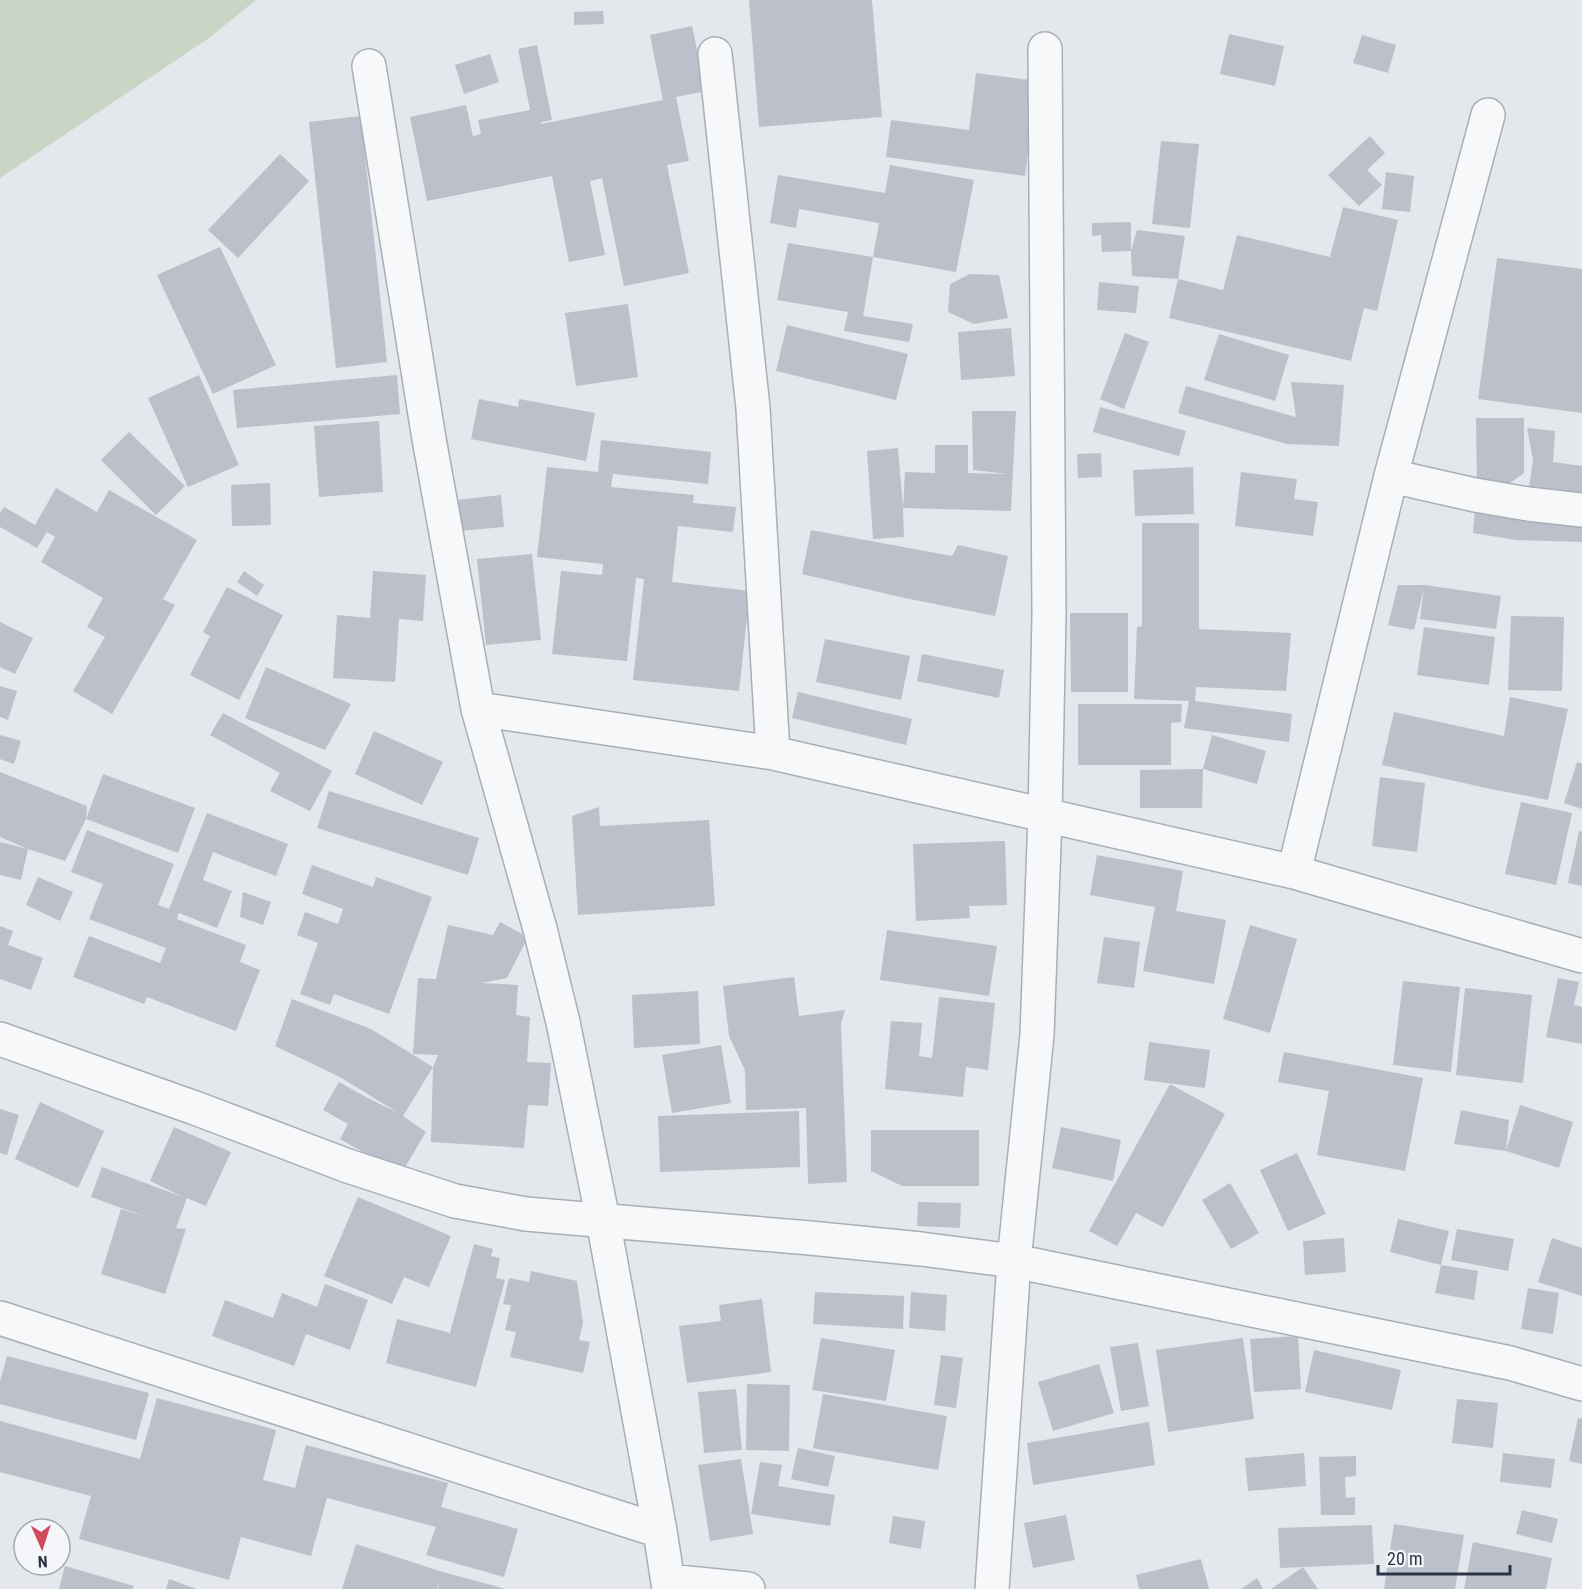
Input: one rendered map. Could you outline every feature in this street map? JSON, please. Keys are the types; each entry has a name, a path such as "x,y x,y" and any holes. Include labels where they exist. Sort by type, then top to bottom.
{"street":[{"path":"992,1589 1014,1261 1037,1035 1045,816 1049,615 1045,49"},
{"path":"715,54 753,408 773,753"},
{"path":"369,66 429,439 478,709 540,928 563,1022 603,1220 668,1585 748,1589"},
{"path":"1294,872 1391,476 1488,115"},
{"path":"1391,476 1475,495 1582,510"},
{"path":"478,709 773,753 1294,872 1582,956"},
{"path":"0,1039 195,1108 348,1166 455,1201 526,1214 921,1249 1014,1261 1510,1363 1582,1384"},
{"path":"0,1318 660,1532"}],"green space":[{"path":"0,0 256,0 209,38 0,178"}],"building":[{"path":"749,0 872,0 882,117 759,127"},
{"path":"603,11 604,24 574,25 574,12"},
{"path":"692,26 706,91 676,97 689,161 667,165 689,273 624,286 602,178 590,181 605,255 569,262 552,176 427,201 410,117 466,105 473,136 481,134 478,120 530,110 518,49 537,45 552,120 541,122 541,124 663,100 650,35"},
{"path":"1229,34 1284,46 1275,86 1220,74"},
{"path":"1362,35 1396,45 1388,73 1353,63"},
{"path":"490,54 499,82 464,94 455,65"},
{"path":"976,73 1037,81 1025,176 886,157 891,120 969,130"},
{"path":"361,116 387,362 336,368 309,122"},
{"path":"1370,136 1385,153 1367,170 1382,185 1359,206 1328,175"},
{"path":"1161,141 1199,144 1190,228 1152,224"},
{"path":"280,154 309,181 238,258 208,230"},
{"path":"890,165 974,180 956,272 873,257 879,223 799,209 796,228 770,223 778,175 885,193"},
{"path":"1386,172 1414,176 1410,212 1382,209"},
{"path":"1343,207 1398,220 1377,311 1364,308 1351,361 1169,318 1178,279 1223,290 1237,235 1330,257"},
{"path":"1131,222 1131,251 1102,252 1101,235 1092,236 1092,223"},
{"path":"1137,230 1185,236 1178,279 1132,276 1131,251"},
{"path":"788,243 873,257 863,316 913,324 909,342 844,331 848,312 777,300"},
{"path":"220,247 276,365 213,394 157,275"},
{"path":"1497,258 1582,269 1582,413 1478,399"},
{"path":"970,274 999,275 1008,318 974,324 948,312 950,284"},
{"path":"1099,282 1139,286 1136,313 1097,310"},
{"path":"628,304 638,377 576,386 565,313"},
{"path":"787,325 908,354 896,400 776,371"},
{"path":"1011,328 1015,376 961,380 958,332"},
{"path":"1125,333 1149,342 1124,409 1100,399"},
{"path":"1219,334 1289,355 1275,401 1204,380"},
{"path":"199,375 239,465 188,487 148,398"},
{"path":"397,375 400,414 237,428 233,390"},
{"path":"1291,382 1344,385 1339,446 1287,444 1178,413 1186,386 1296,417"},
{"path":"479,399 518,407 519,399 595,413 586,461 471,439"},
{"path":"1100,407 1186,431 1179,456 1093,432"},
{"path":"972,411 1016,411 1011,511 903,508 905,472 935,473 935,445 968,445 968,473 1008,474 973,470"},
{"path":"1476,418 1524,418 1524,473 1493,495 1477,493"},
{"path":"379,421 383,492 319,497 314,426"},
{"path":"1527,428 1555,431 1553,462 1582,466 1582,508 1527,501 1533,460"},
{"path":"129,432 185,486 156,515 101,460"},
{"path":"601,440 711,452 708,484 613,474 611,487 694,495 693,503 736,507 733,532 678,526 672,582 750,591 739,691 633,680 644,579 636,578 627,661 552,654 561,571 602,575 603,564 537,557 547,467 598,472"},
{"path":"898,448 904,537 873,539 867,451"},
{"path":"1101,453 1102,477 1078,478 1077,454"},
{"path":"1193,467 1194,514 1135,516 1133,470"},
{"path":"1241,472 1297,479 1294,499 1318,502 1313,536 1235,526"},
{"path":"270,483 271,525 232,526 231,485"},
{"path":"56,488 97,512 109,490 197,540 163,599 175,605 112,714 73,691 105,637 87,627 103,598 41,562 55,537 47,532 37,548 0,527 0,513 4,507 35,525"},
{"path":"501,495 504,527 460,531 457,500"},
{"path":"1476,498 1582,519 1582,542 1516,540 1473,533"},
{"path":"1142,523 1199,523 1199,629 1291,633 1286,691 1196,687 1195,701 1292,714 1289,742 1184,728 1189,701 1134,699 1137,627 1142,626"},
{"path":"811,530 952,556 958,545 1008,556 995,616 802,574"},
{"path":"532,554 541,640 486,645 477,559"},
{"path":"244,571 264,585 257,596 237,582"},
{"path":"373,571 426,575 423,621 399,619 395,682 333,678 337,615 370,618"},
{"path":"1398,585 1425,585 1501,596 1496,629 1420,619 1424,588 1414,630 1388,625"},
{"path":"227,587 283,615 239,700 190,675 210,636 203,632"},
{"path":"1070,613 1128,613 1128,692 1071,692"},
{"path":"1511,616 1564,617 1562,691 1508,690"},
{"path":"0,622 33,638 15,674 0,667"},
{"path":"1424,627 1495,637 1489,685 1417,675"},
{"path":"825,639 910,656 901,700 816,682"},
{"path":"922,654 1004,670 999,698 917,681"},
{"path":"266,667 351,704 325,750 245,718"},
{"path":"0,686 17,691 8,720 0,717"},
{"path":"798,692 912,719 906,745 792,718"},
{"path":"1510,697 1568,709 1548,800 1382,765 1394,712 1504,736"},
{"path":"1078,704 1182,704 1181,722 1171,723 1171,765 1078,765"},
{"path":"223,713 332,771 310,811 270,791 280,773 210,735"},
{"path":"374,731 443,762 422,805 355,774"},
{"path":"0,735 21,741 14,764 0,759"},
{"path":"1212,735 1266,751 1257,784 1203,769"},
{"path":"1577,762 1582,764 1582,809 1564,803"},
{"path":"1203,769 1202,808 1140,808 1140,770"},
{"path":"0,772 87,806 86,819 65,861 0,837"},
{"path":"103,774 195,808 178,853 86,819"},
{"path":"1380,777 1425,783 1417,852 1372,846"},
{"path":"329,791 479,838 468,875 317,828"},
{"path":"1521,802 1572,813 1556,885 1505,874"},
{"path":"599,807 600,826 709,820 715,906 578,915 572,816"},
{"path":"207,813 288,844 276,876 213,852 203,880 232,891 217,928 179,913 177,919 246,945 240,962 260,970 236,1031 147,997 144,1004 73,977 89,936 160,963 166,948 89,919 103,884 71,872 87,830 174,864 158,905 169,909"},
{"path":"1579,831 1582,832 1582,886 1568,883"},
{"path":"1005,841 1007,905 969,906 970,918 916,921 913,844"},
{"path":"0,842 28,849 21,880 0,875"},
{"path":"1097,855 1183,871 1176,911 1226,920 1214,984 1143,971 1155,907 1090,895"},
{"path":"312,865 373,887 376,877 432,897 389,1014 334,994 330,1005 300,994 318,943 297,935 305,912 338,924 343,909 302,894"},
{"path":"38,877 73,892 60,921 26,905"},
{"path":"243,892 271,902 263,925 240,917"},
{"path":"500,922 528,937 507,978 482,983 518,985 516,1015 530,1017 527,1062 551,1063 548,1106 528,1105 524,1148 431,1142 433,1067 438,1055 413,1054 418,978 436,979 448,925 493,935"},
{"path":"1250,925 1297,939 1270,1033 1223,1019"},
{"path":"0,926 13,931 8,945 43,958 31,990 0,979"},
{"path":"887,930 997,946 989,996 880,980"},
{"path":"1104,937 1140,942 1134,988 1097,983"},
{"path":"794,977 799,1016 845,1010 841,1024 847,1182 808,1184 806,1108 746,1110 745,1070 729,1036 723,986"},
{"path":"1558,978 1579,982 1574,1005 1582,1007 1582,1044 1546,1037"},
{"path":"1403,981 1460,987 1451,1072 1393,1065"},
{"path":"1465,988 1532,995 1523,1083 1456,1075"},
{"path":"698,991 700,1044 634,1048 632,995"},
{"path":"939,997 995,1003 988,1070 966,1067 963,1097 885,1089 891,1021 922,1023 919,1056 932,1058"},
{"path":"292,999 371,1029 433,1067 403,1116 426,1132 401,1174 340,1139 348,1124 323,1110 339,1082 400,1114 340,1077 275,1046"},
{"path":"1149,1042 1210,1050 1205,1088 1144,1080"},
{"path":"721,1045 731,1103 672,1113 662,1055"},
{"path":"1284,1052 1423,1078 1405,1171 1317,1155 1329,1091 1278,1082"},
{"path":"1170,1084 1225,1114 1163,1227 1136,1213 1117,1246 1089,1231"},
{"path":"40,1102 104,1131 78,1188 15,1159"},
{"path":"1520,1105 1573,1122 1559,1168 1506,1151"},
{"path":"0,1109 19,1115 7,1155 0,1153"},
{"path":"1461,1110 1509,1120 1506,1151 1454,1144"},
{"path":"799,1111 800,1167 660,1172 658,1116"},
{"path":"174,1127 231,1152 206,1206 187,1198 176,1228 186,1229 165,1294 101,1274 121,1209 152,1219 91,1197 102,1167 183,1197 150,1181"},
{"path":"1061,1127 1121,1140 1113,1181 1052,1168"},
{"path":"871,1130 979,1130 979,1186 902,1186 871,1171"},
{"path":"1297,1153 1326,1214 1288,1231 1260,1170"},
{"path":"1230,1183 1259,1233 1231,1249 1202,1200"},
{"path":"358,1197 451,1236 429,1287 404,1277 392,1304 324,1276"},
{"path":"918,1202 961,1203 960,1228 917,1226"},
{"path":"1398,1219 1449,1231 1441,1265 1390,1252"},
{"path":"1457,1229 1514,1239 1508,1271 1451,1260"},
{"path":"1344,1238 1346,1272 1305,1275 1303,1241"},
{"path":"1552,1238 1582,1248 1582,1296 1538,1282"},
{"path":"474,1244 493,1249 491,1256 500,1258 496,1278 505,1280 476,1387 386,1363 397,1319 450,1333"},
{"path":"1441,1265 1478,1271 1474,1300 1435,1293"},
{"path":"531,1271 577,1281 583,1323 579,1340 590,1342 583,1373 510,1357 516,1332 505,1330 511,1305 503,1304 509,1278 529,1282"},
{"path":"325,1284 368,1300 350,1350 306,1334 294,1366 212,1336 225,1300 273,1318 282,1293 317,1307"},
{"path":"1528,1288 1559,1293 1553,1334 1521,1329"},
{"path":"815,1292 904,1296 903,1329 813,1324"},
{"path":"911,1292 947,1295 945,1331 909,1328"},
{"path":"762,1299 771,1372 687,1383 679,1326 721,1321 719,1305"},
{"path":"1298,1336 1301,1389 1254,1392 1250,1339"},
{"path":"821,1338 895,1350 886,1401 812,1390"},
{"path":"1243,1338 1254,1419 1168,1432 1156,1350"},
{"path":"1138,1343 1149,1406 1121,1411 1110,1347"},
{"path":"1314,1350 1401,1370 1392,1410 1305,1392"},
{"path":"941,1355 963,1358 956,1408 934,1405"},
{"path":"7,1356 149,1393 136,1440 0,1404 0,1381"},
{"path":"1099,1364 1114,1413 1053,1431 1038,1382"},
{"path":"747,1384 790,1385 789,1451 746,1450"},
{"path":"736,1389 742,1450 704,1453 698,1392"},
{"path":"823,1394 947,1416 938,1470 813,1448"},
{"path":"157,1398 276,1430 263,1480 295,1488 306,1445 448,1483 441,1507 518,1529 504,1577 426,1555 436,1527 327,1498 311,1556 241,1537 229,1580 79,1539 91,1496 0,1472 0,1421 140,1459"},
{"path":"1457,1399 1498,1403 1493,1448 1452,1443"},
{"path":"1578,1418 1582,1419 1582,1464 1569,1461"},
{"path":"1149,1422 1155,1465 1033,1485 1027,1443"},
{"path":"798,1448 835,1456 828,1487 791,1479"},
{"path":"1304,1453 1306,1486 1248,1491 1245,1458"},
{"path":"1503,1453 1555,1459 1551,1488 1500,1482"},
{"path":"1356,1456 1356,1476 1345,1477 1346,1498 1355,1497 1355,1515 1321,1515 1319,1457"},
{"path":"741,1459 753,1534 710,1541 698,1465"},
{"path":"760,1462 782,1465 778,1486 835,1495 830,1526 751,1514"},
{"path":"1522,1510 1558,1519 1552,1543 1516,1534"},
{"path":"1066,1515 1075,1560 1033,1568 1024,1523"},
{"path":"893,1516 925,1521 921,1549 889,1543"},
{"path":"1394,1524 1464,1535 1455,1589 1384,1589"},
{"path":"1372,1525 1374,1564 1280,1568 1278,1528"},
{"path":"1473,1542 1552,1558 1546,1589 1464,1589"},
{"path":"356,1544 443,1572 506,1589 438,1589 440,1581 437,1589 342,1589"},
{"path":"1201,1559 1209,1589 1139,1589 1136,1575"},
{"path":"1303,1567 1318,1589 1271,1589"},
{"path":"72,1568 134,1586 133,1589 59,1589 62,1577 72,1577"},
{"path":"1257,1578 1263,1589 1241,1589"},
{"path":"169,1579 197,1589 166,1589"}]}
